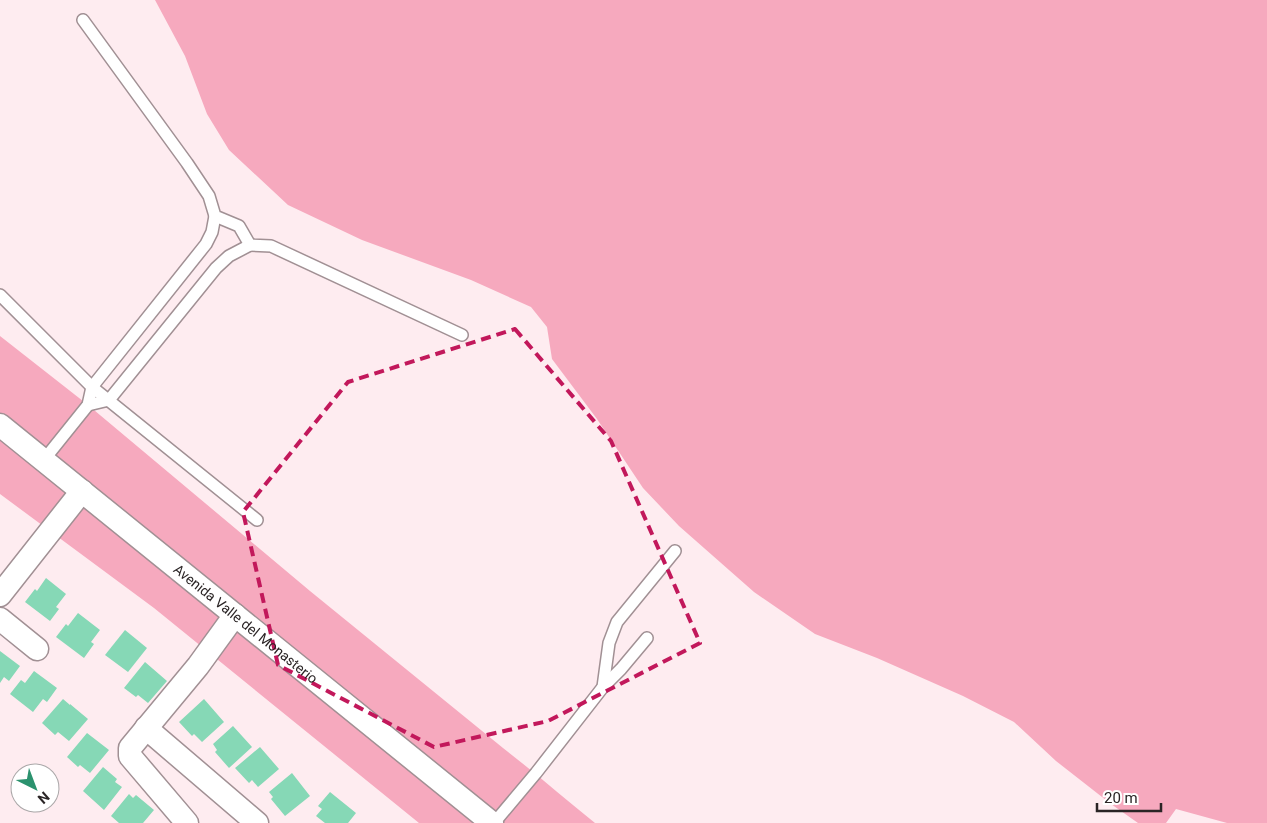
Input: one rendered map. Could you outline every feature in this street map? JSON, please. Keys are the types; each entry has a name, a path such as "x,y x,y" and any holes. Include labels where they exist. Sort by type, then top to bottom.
{"street":[{"name":"Avenida Valle del Monasterio","path":"0,425 493,823"},
{"path":"0,594 82,491"},
{"path":"187,823 130,756 130,748 198,666 235,614"},
{"path":"0,619 37,649"},
{"path":"146,728 257,823"}],"lane":[{"path":"43,461 88,405 92,387 206,244 212,232 215,216 209,196 191,169 83,20"},
{"path":"215,216 239,226 250,245"},
{"path":"88,405 109,400 216,268 229,256 250,245 271,246 462,335"},
{"path":"0,295 92,387 257,520"},
{"path":"603,687 609,643 617,622 675,551"},
{"path":"493,823 536,773 603,687 622,669 647,638"}],"highlighted area":[{"path":"515,329 611,441 700,643 548,721 434,747 278,665 243,512 348,382"}],"shaded area":[{"path":"155,0 1267,0 1267,823 1227,823 1176,809 1166,823 1138,823 1056,761 1014,722 963,696 877,658 815,634 754,592 679,526 643,488 597,419 552,359 547,327 531,307 471,280 362,240 288,205 229,150 207,114 185,56"},
{"path":"0,336 88,405 310,591 595,823 419,823 154,608 0,494"}],"building":[{"path":"46,578 66,594 56,607 59,609 50,621 25,602 35,589 37,591"},
{"path":"78,613 100,630 91,642 94,644 84,658 56,637"},
{"path":"125,630 147,648 128,672 105,655"},
{"path":"0,651 20,666 9,681 4,677 0,683"},
{"path":"145,662 167,681 148,703 124,688"},
{"path":"34,671 57,688 47,702 43,699 33,712 10,694 21,680 25,683"},
{"path":"63,699 88,719 69,741 58,732 55,735 42,723"},
{"path":"204,699 224,722 202,742 194,734 192,736 179,722"},
{"path":"233,726 252,747 229,768 215,752 217,750 213,744"},
{"path":"87,733 109,750 90,773 80,765 78,767 67,757"},
{"path":"260,747 279,769 258,787 252,780 249,783 235,768"},
{"path":"103,767 117,779 115,782 122,787 104,810 83,791"},
{"path":"292,773 310,796 285,816 271,799 273,797 269,792"},
{"path":"330,792 356,813 348,823 325,823 316,816 322,809 318,806"},
{"path":"129,794 133,798 136,795 154,810 143,823 119,823 111,816"}]}
